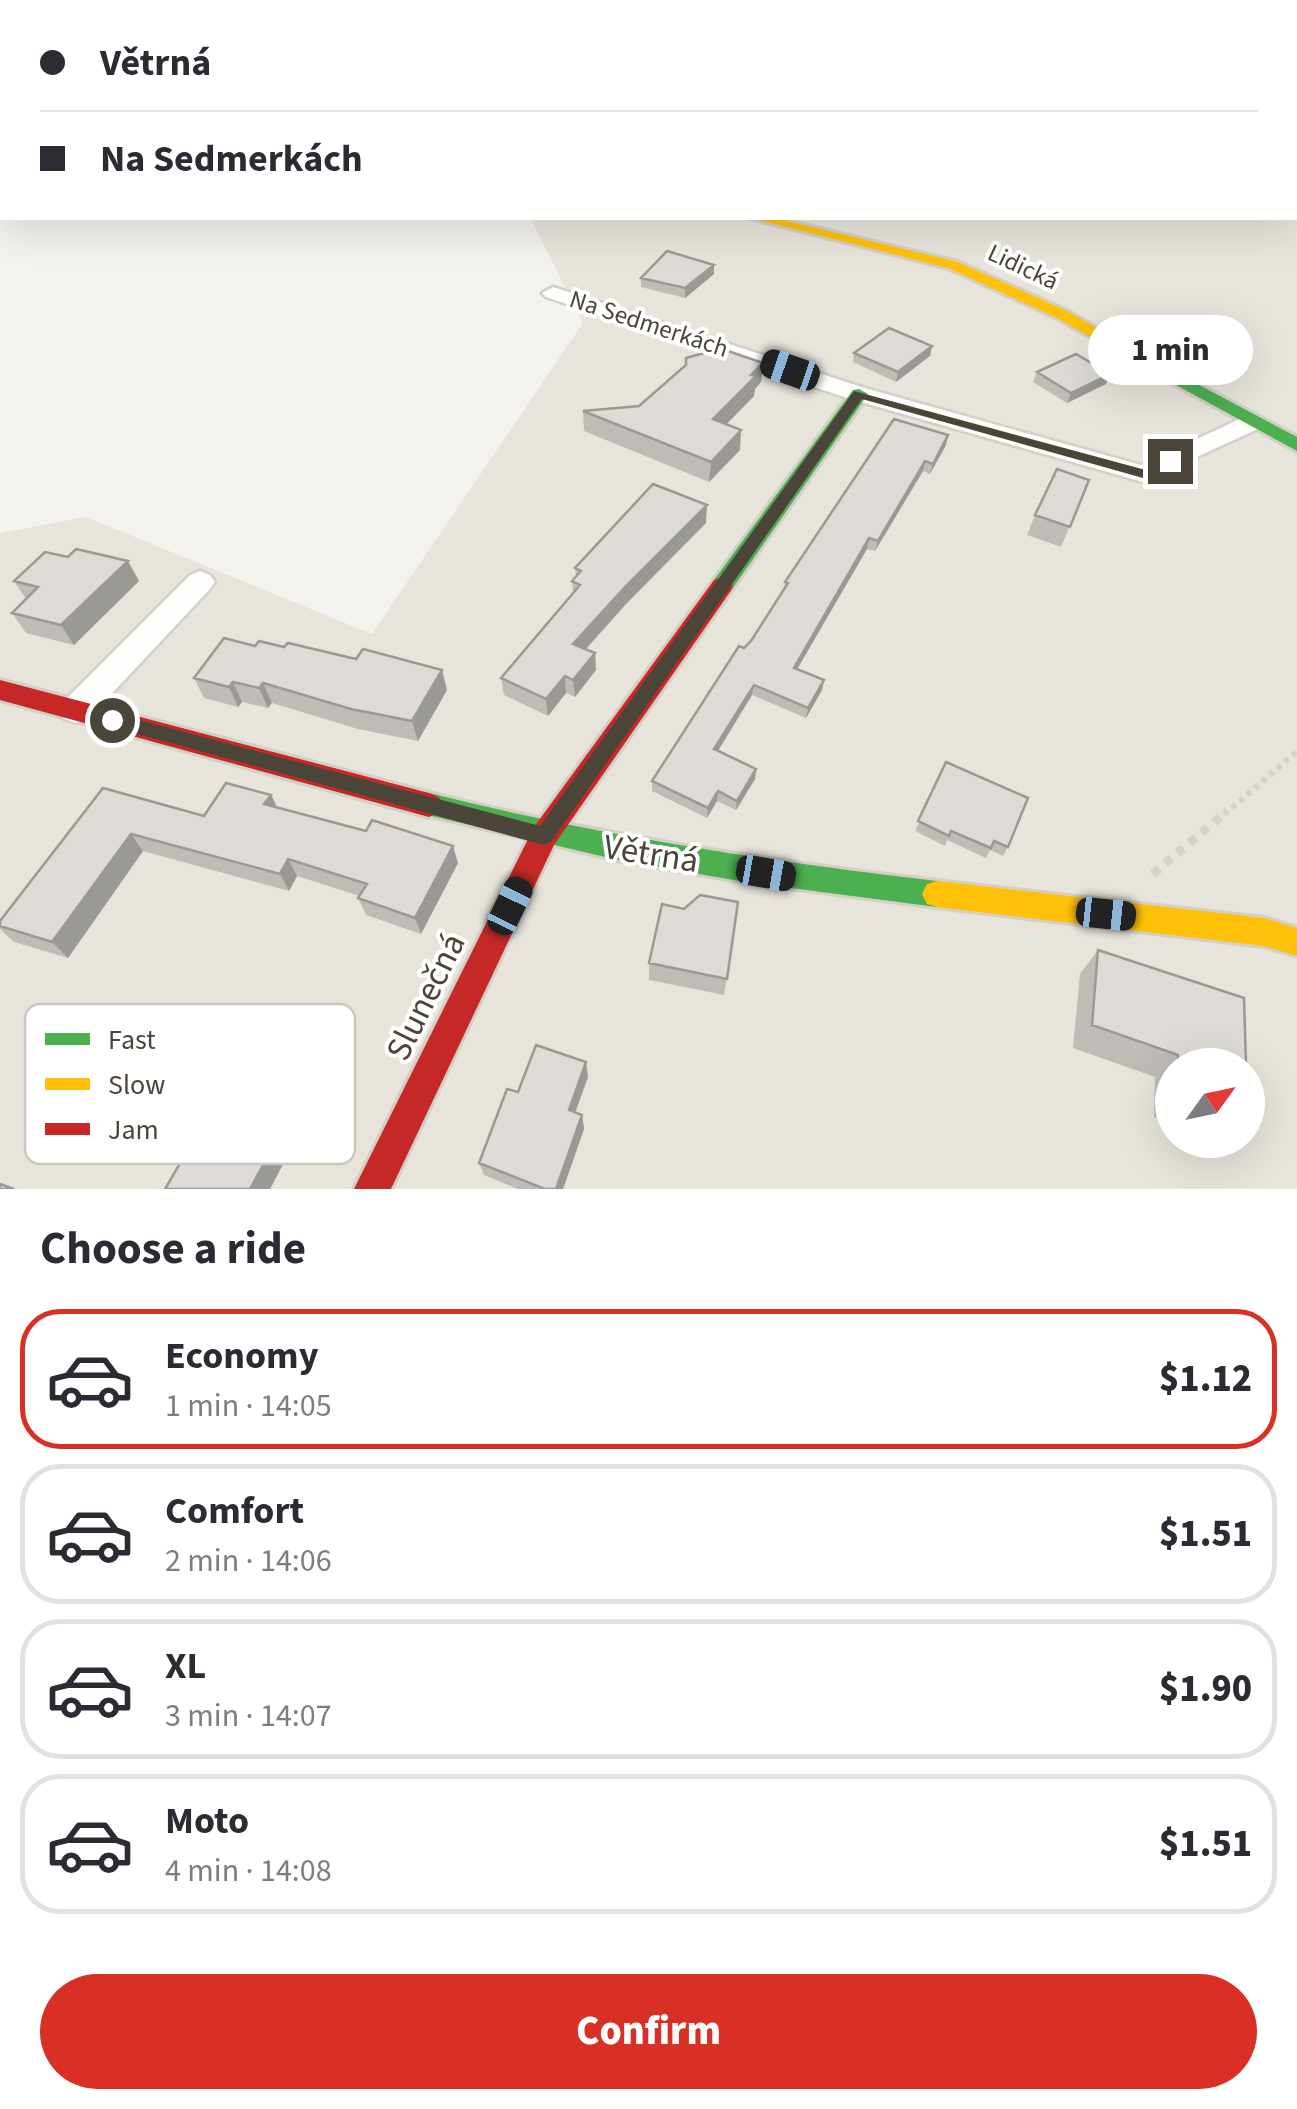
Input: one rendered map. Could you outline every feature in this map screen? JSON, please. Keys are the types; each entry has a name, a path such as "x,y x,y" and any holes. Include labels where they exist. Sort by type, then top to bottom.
{"street":[{"name":"Lidická","path":"767,220 920,256 977,274 1051,310 1297,445"},
{"name":"Na Sedmerkách","path":"553,293 859,394 1143,474 1253,422"},
{"path":"544,836 859,394"},
{"path":"76,710 200,582"},
{"name":"Větrná","path":"0,690 544,836 803,879 1264,932 1297,942"},
{"name":"Slunečná","path":"372,1189 544,836"}],"path":[{"path":"1150,877 1297,752"}],"shaded area":[{"path":"531,220 1297,220 1297,1189 0,1189 0,533 86,517 372,634 583,323"}],"building":[{"path":"667,251 714,265 685,288 641,278"},
{"path":"889,328 932,346 898,372 854,353"},
{"path":"728,351 763,363 751,375 756,376 713,419 741,430 711,462 583,411 639,406 686,365 686,358 704,353 721,358"},
{"path":"1076,354 1110,374 1071,393 1037,372"},
{"path":"894,419 948,435 933,464 925,461 878,541 869,538 794,668 824,680 808,708 754,685 714,749 756,769 737,801 718,791 708,808 652,781 739,646 744,648 751,641 788,583 785,582"},
{"path":"1057,469 1089,480 1070,527 1035,515"},
{"path":"653,484 707,505 573,644 595,653 573,680 565,676 546,699 501,678 580,585 572,581 581,571 575,568"},
{"path":"76,549 128,561 61,625 12,613 38,587 14,581 45,552 68,557"},
{"path":"224,638 255,646 259,641 284,647 288,643 356,659 363,649 442,670 412,721 351,709 263,683 259,688 233,682 229,687 194,678"},
{"path":"946,762 1028,798 1008,847 994,841 991,848 951,831 949,836 918,821"},
{"path":"226,783 271,795 264,804 366,831 372,820 453,846 415,918 358,898 367,884 288,859 280,874 131,834 52,942 0,926 103,788 204,816"},
{"path":"700,895 738,902 727,979 649,963 662,904 684,909"},
{"path":"1098,950 1244,998 1245,1048 1158,1048 1092,1025"},
{"path":"536,1045 586,1062 569,1110 582,1115 556,1189 545,1189 479,1163 507,1089 518,1092"},
{"path":"180,1164 264,1164 250,1189 165,1189"}],"traffic: fast":[{"path":"1171,375 1297,445"},
{"path":"722,586 859,394"},
{"path":"429,805 555,835 682,859 937,894"}],"traffic: slow":[{"path":"766,220 953,265 1061,314 1171,375"},
{"path":"937,894 1264,932 1297,942"}],"traffic: jam":[{"path":"372,1189 544,836 722,586"},
{"path":"0,690 429,805"}],"route":[{"path":"112,720 544,836 859,394 1143,474 1170,461"}]}
